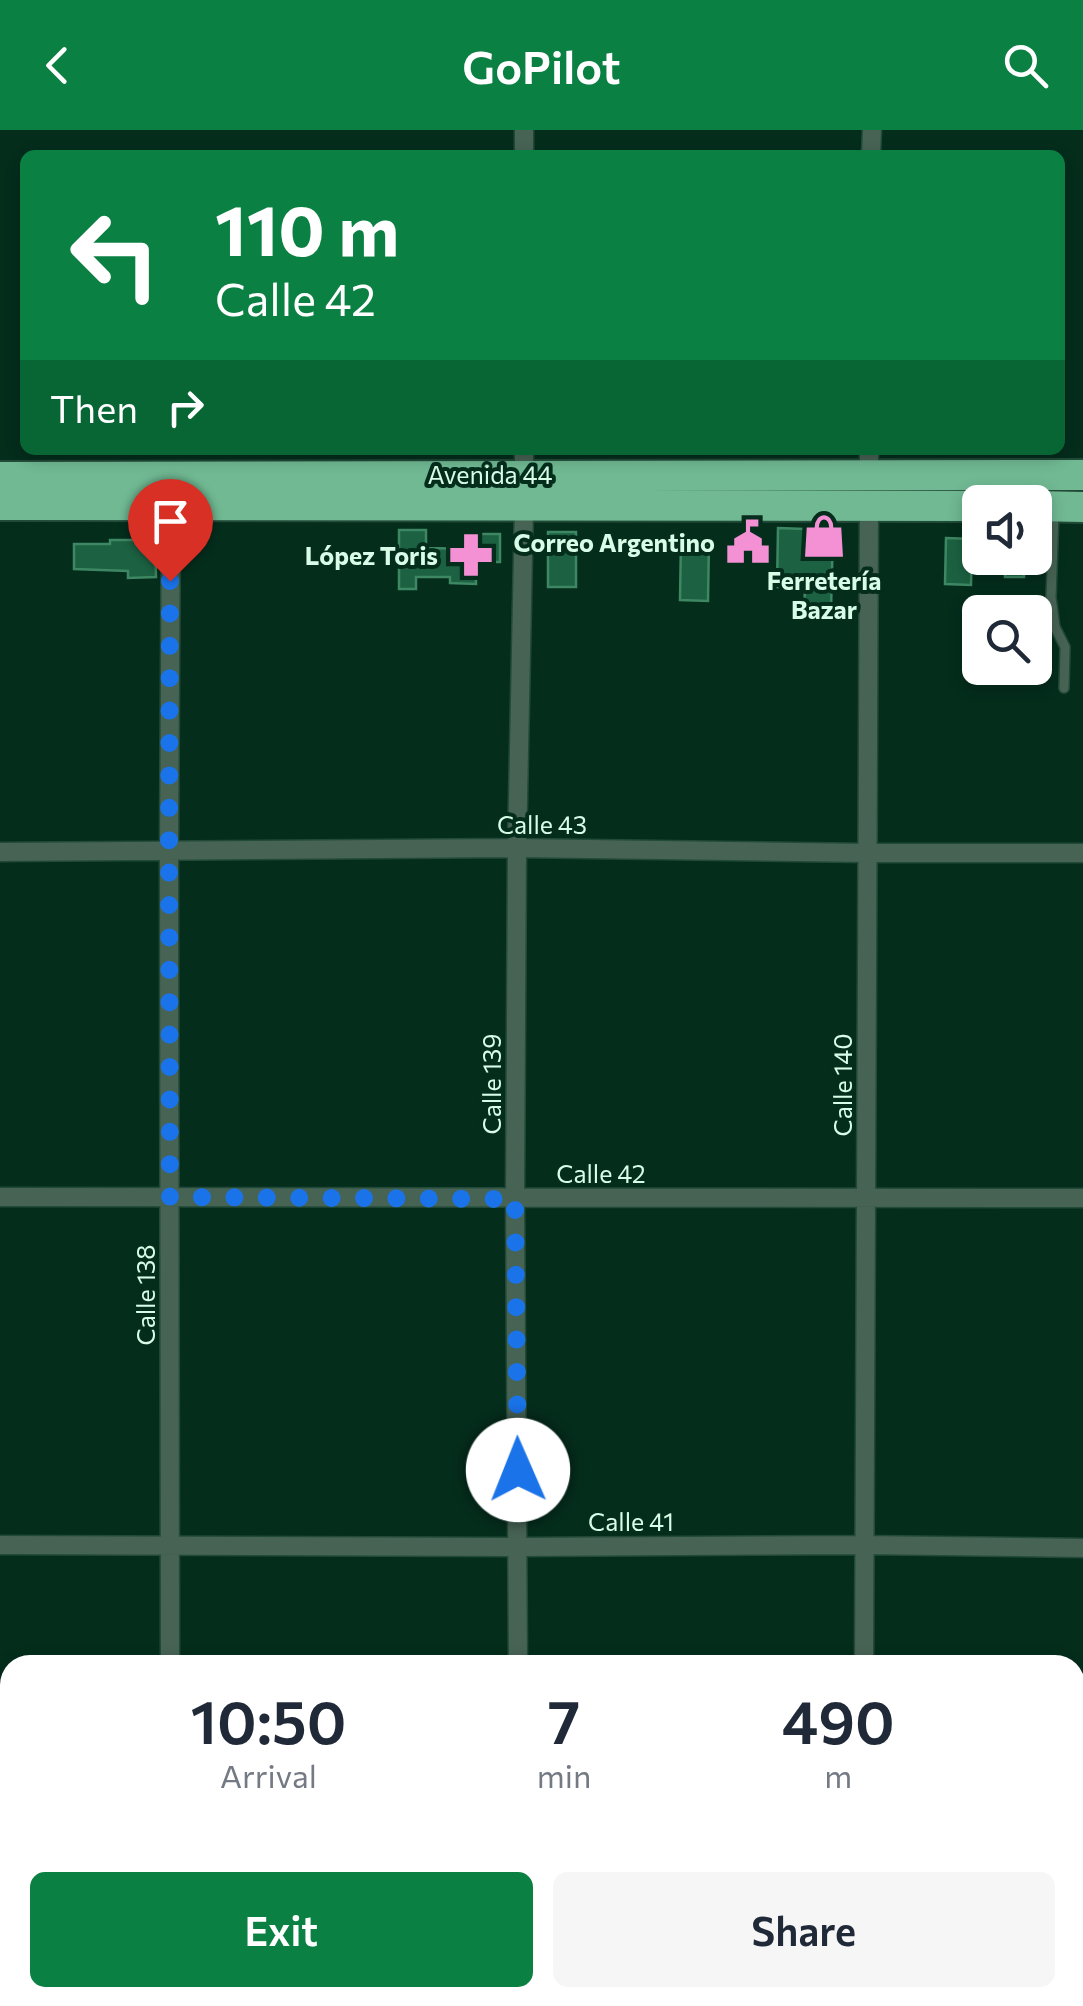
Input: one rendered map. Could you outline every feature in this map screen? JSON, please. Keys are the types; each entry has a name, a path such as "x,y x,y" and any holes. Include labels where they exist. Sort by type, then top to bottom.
{"highway":[{"name":"Avenida 44","path":"0,506 171,504 524,476 869,462 1083,474"},
{"name":"Avenida 44","path":"0,477 524,476 869,505 962,506"}],"street":[{"name":"Calle 139","path":"518,1655 515,1199 524,476"},
{"name":"Calle 138","path":"170,1655 171,504"},
{"name":"Calle 140","path":"864,1655 869,505"},
{"name":"Calle 43","path":"0,852 517,848 1083,853"},
{"name":"Calle 42","path":"0,1196 1083,1198"},
{"name":"Calle 41","path":"0,1545 1083,1548"}],"lane":[{"path":"1057,506 1051,597 1064,647 1064,688"}],"building":[{"path":"778,528 833,530 831,611 804,610 805,588 777,587"},
{"path":"399,530 426,530 426,548 476,549 476,534 500,534 500,562 476,562 476,584 450,583 450,577 416,577 416,589 399,589"},
{"path":"548,532 576,532 576,587 548,587"},
{"path":"681,538 709,539 708,601 680,600"},
{"path":"946,538 962,539 962,575 971,575 971,585 945,584"},
{"path":"110,540 155,540 156,577 128,578 128,571 74,569 74,544 110,544"}],"place":[{"name":"Ferretería Bazar","path":"824,536"},
{"name":"Correo Argentino","path":"748,542"},
{"name":"López Toris","path":"471,555"}],"route":[{"path":"170,581 170,1197 515,1199 518,1470"}]}
